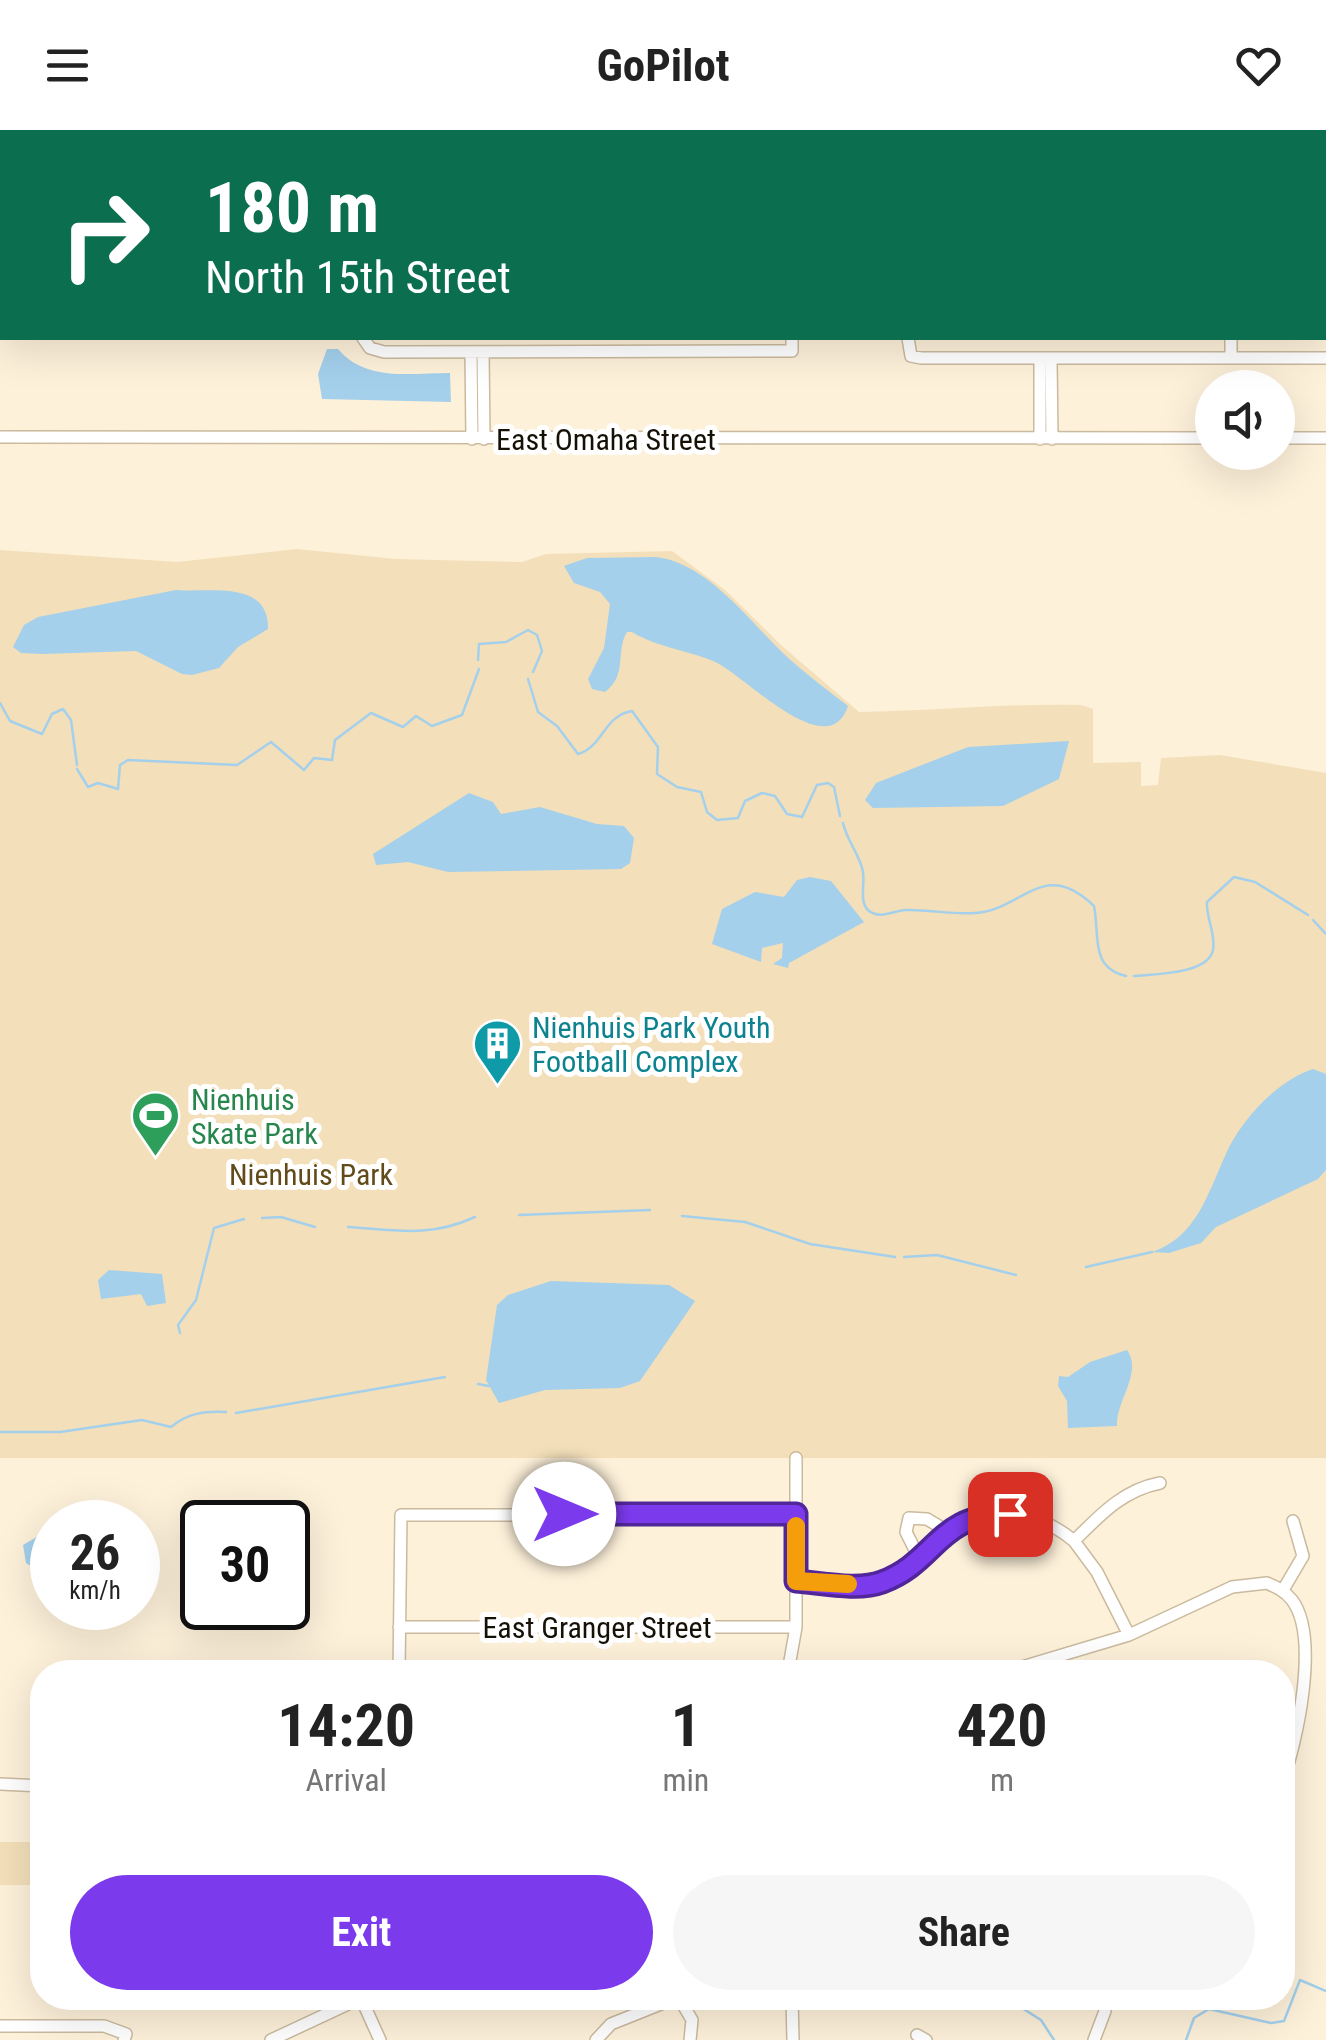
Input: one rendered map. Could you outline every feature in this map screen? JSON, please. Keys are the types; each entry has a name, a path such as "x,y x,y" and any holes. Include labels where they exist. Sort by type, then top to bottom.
{"street":[{"path":"908,340 911,356 1326,358"},
{"path":"1231,340 1231,358"},
{"path":"366,343 477,352 792,344"},
{"path":"477,352 478,438"},
{"path":"1046,358 1046,439"},
{"name":"East Omaha Street","path":"0,438 1195,438"},
{"path":"1295,438 1326,438"},
{"path":"790,1660 796,1627 796,1458"},
{"path":"1074,1541 1121,1498 1140,1487 1160,1484"},
{"path":"399,1660 400,1515 796,1514"},
{"path":"796,1581 878,1584 920,1558 947,1532 984,1514 1036,1518 1074,1541 1098,1572 1129,1634"},
{"path":"920,1558 906,1532 909,1518 927,1519 947,1532"},
{"path":"1283,1590 1303,1556 1294,1521"},
{"path":"1044,1660 1129,1634 1232,1586 1267,1583 1283,1590 1301,1618 1301,1716 1295,1737"},
{"name":"East Granger Street","path":"399,1627 796,1627"},
{"path":"0,1784 30,1785"},
{"path":"271,2040 335,2010"},
{"path":"366,2010 380,2040"},
{"path":"596,2040 611,2024 647,2010"},
{"path":"686,2010 692,2020 690,2040"},
{"path":"792,2010 793,2040"},
{"path":"1094,2040 1105,2010"},
{"path":"0,2026 104,2026 125,2037"}],"green space":[{"name":"Nienhuis Park","path":"297,549 395,559 522,562 546,554 672,551 725,590 782,646 859,712 1081,705 1093,709 1093,763 1141,762 1141,786 1158,785 1161,758 1220,755 1326,773 1326,1458 0,1458 0,550 177,562"},
{"path":"0,1842 30,1842 30,1885 0,1885"}],"water":[{"path":"327,349 338,349 349,360 375,371 450,373 451,402 322,399 318,374"},
{"path":"656,557 693,570 727,596 786,656 848,706 838,722 823,726 804,721 713,661 632,632 627,632 612,685 605,692 592,689 588,679 604,648 610,604 600,592 574,583 564,566 587,558"},
{"path":"176,590 220,590 248,595 266,613 268,629 238,647 219,668 192,675 182,674 136,651 42,654 21,653 13,647 24,625 38,617"},
{"path":"1069,741 1059,779 1003,806 873,808 865,800 876,783 968,747"},
{"path":"469,793 493,802 501,814 540,807 597,824 624,826 634,838 630,863 621,869 448,872 408,862 376,865 373,854"},
{"path":"810,877 831,881 864,922 789,963 788,968 773,964 782,958 783,943 762,948 761,962 712,944 722,909 755,892 784,897 797,880"},
{"path":"1313,1069 1326,1074 1326,1170 1318,1179 1216,1227 1201,1243 1169,1253 1152,1252 1180,1236 1199,1213 1232,1143 1250,1116 1286,1083"},
{"path":"109,1270 162,1274 166,1303 147,1306 141,1294 101,1299 98,1280"},
{"path":"551,1281 669,1285 695,1301 640,1381 620,1388 545,1390 499,1403 486,1380 497,1305 508,1295"},
{"path":"1127,1350 1131,1377 1117,1426 1068,1428 1067,1401 1058,1386 1059,1376 1068,1377 1090,1362"},
{"path":"30,1541 30,1566 26,1563 23,1545"}],"waterway":[{"path":"478,660 479,644 506,642 528,630 537,635 542,651 533,672"},
{"path":"77,769 88,787 98,783 118,789 120,765 128,760 237,765 271,742 304,770 314,758 332,760 335,740 371,713 403,727 416,716 432,726 462,715 479,669"},
{"path":"528,679 538,712 557,726 578,754 593,745 615,719 632,711 658,747 657,774 677,787 701,792 707,812 717,820 738,818 745,801 762,793 775,796 787,814 802,817 817,785 828,783 834,787 840,816"},
{"path":"0,703 10,721 42,734 52,714 63,709 71,720 77,765"},
{"path":"843,823 861,866 864,902 872,913 975,913 992,910 1033,890 1061,886 1094,906 1101,957 1114,972 1126,976"},
{"path":"1134,976 1178,972 1209,958 1214,944 1207,902 1234,877 1255,882 1308,915"},
{"path":"1313,920 1326,934"},
{"path":"519,1215 650,1210"},
{"path":"682,1216 745,1222 810,1244 895,1257"},
{"path":"262,1218 281,1217 315,1227"},
{"path":"348,1227 427,1230 475,1217"},
{"path":"180,1333 178,1325 196,1300 214,1228 244,1219"},
{"path":"1086,1267 1152,1252"},
{"path":"904,1257 937,1255 1016,1275"},
{"path":"236,1413 445,1377"},
{"path":"478,1384 489,1386"},
{"path":"0,1432 60,1432 142,1420 171,1427 197,1414 226,1412"},
{"path":"1295,1993 1300,1980 1326,1991"},
{"path":"1025,2010 1041,2020 1054,2040"},
{"path":"1186,2040 1194,2018 1207,2010"},
{"path":"1213,2010 1271,2023 1284,2021 1288,2010"}],"slow traffic":[{"path":"796,1526 796,1581 848,1584"}],"place":[{"name":"Nienhuis Park Youth Football Complex","path":"497,1086"},
{"name":"Nienhuis Skate Park","path":"156,1158"}],"route":[{"path":"564,1514 796,1514 796,1581 865,1584 878,1584 900,1574 958,1523 984,1514 1010,1514"}]}
